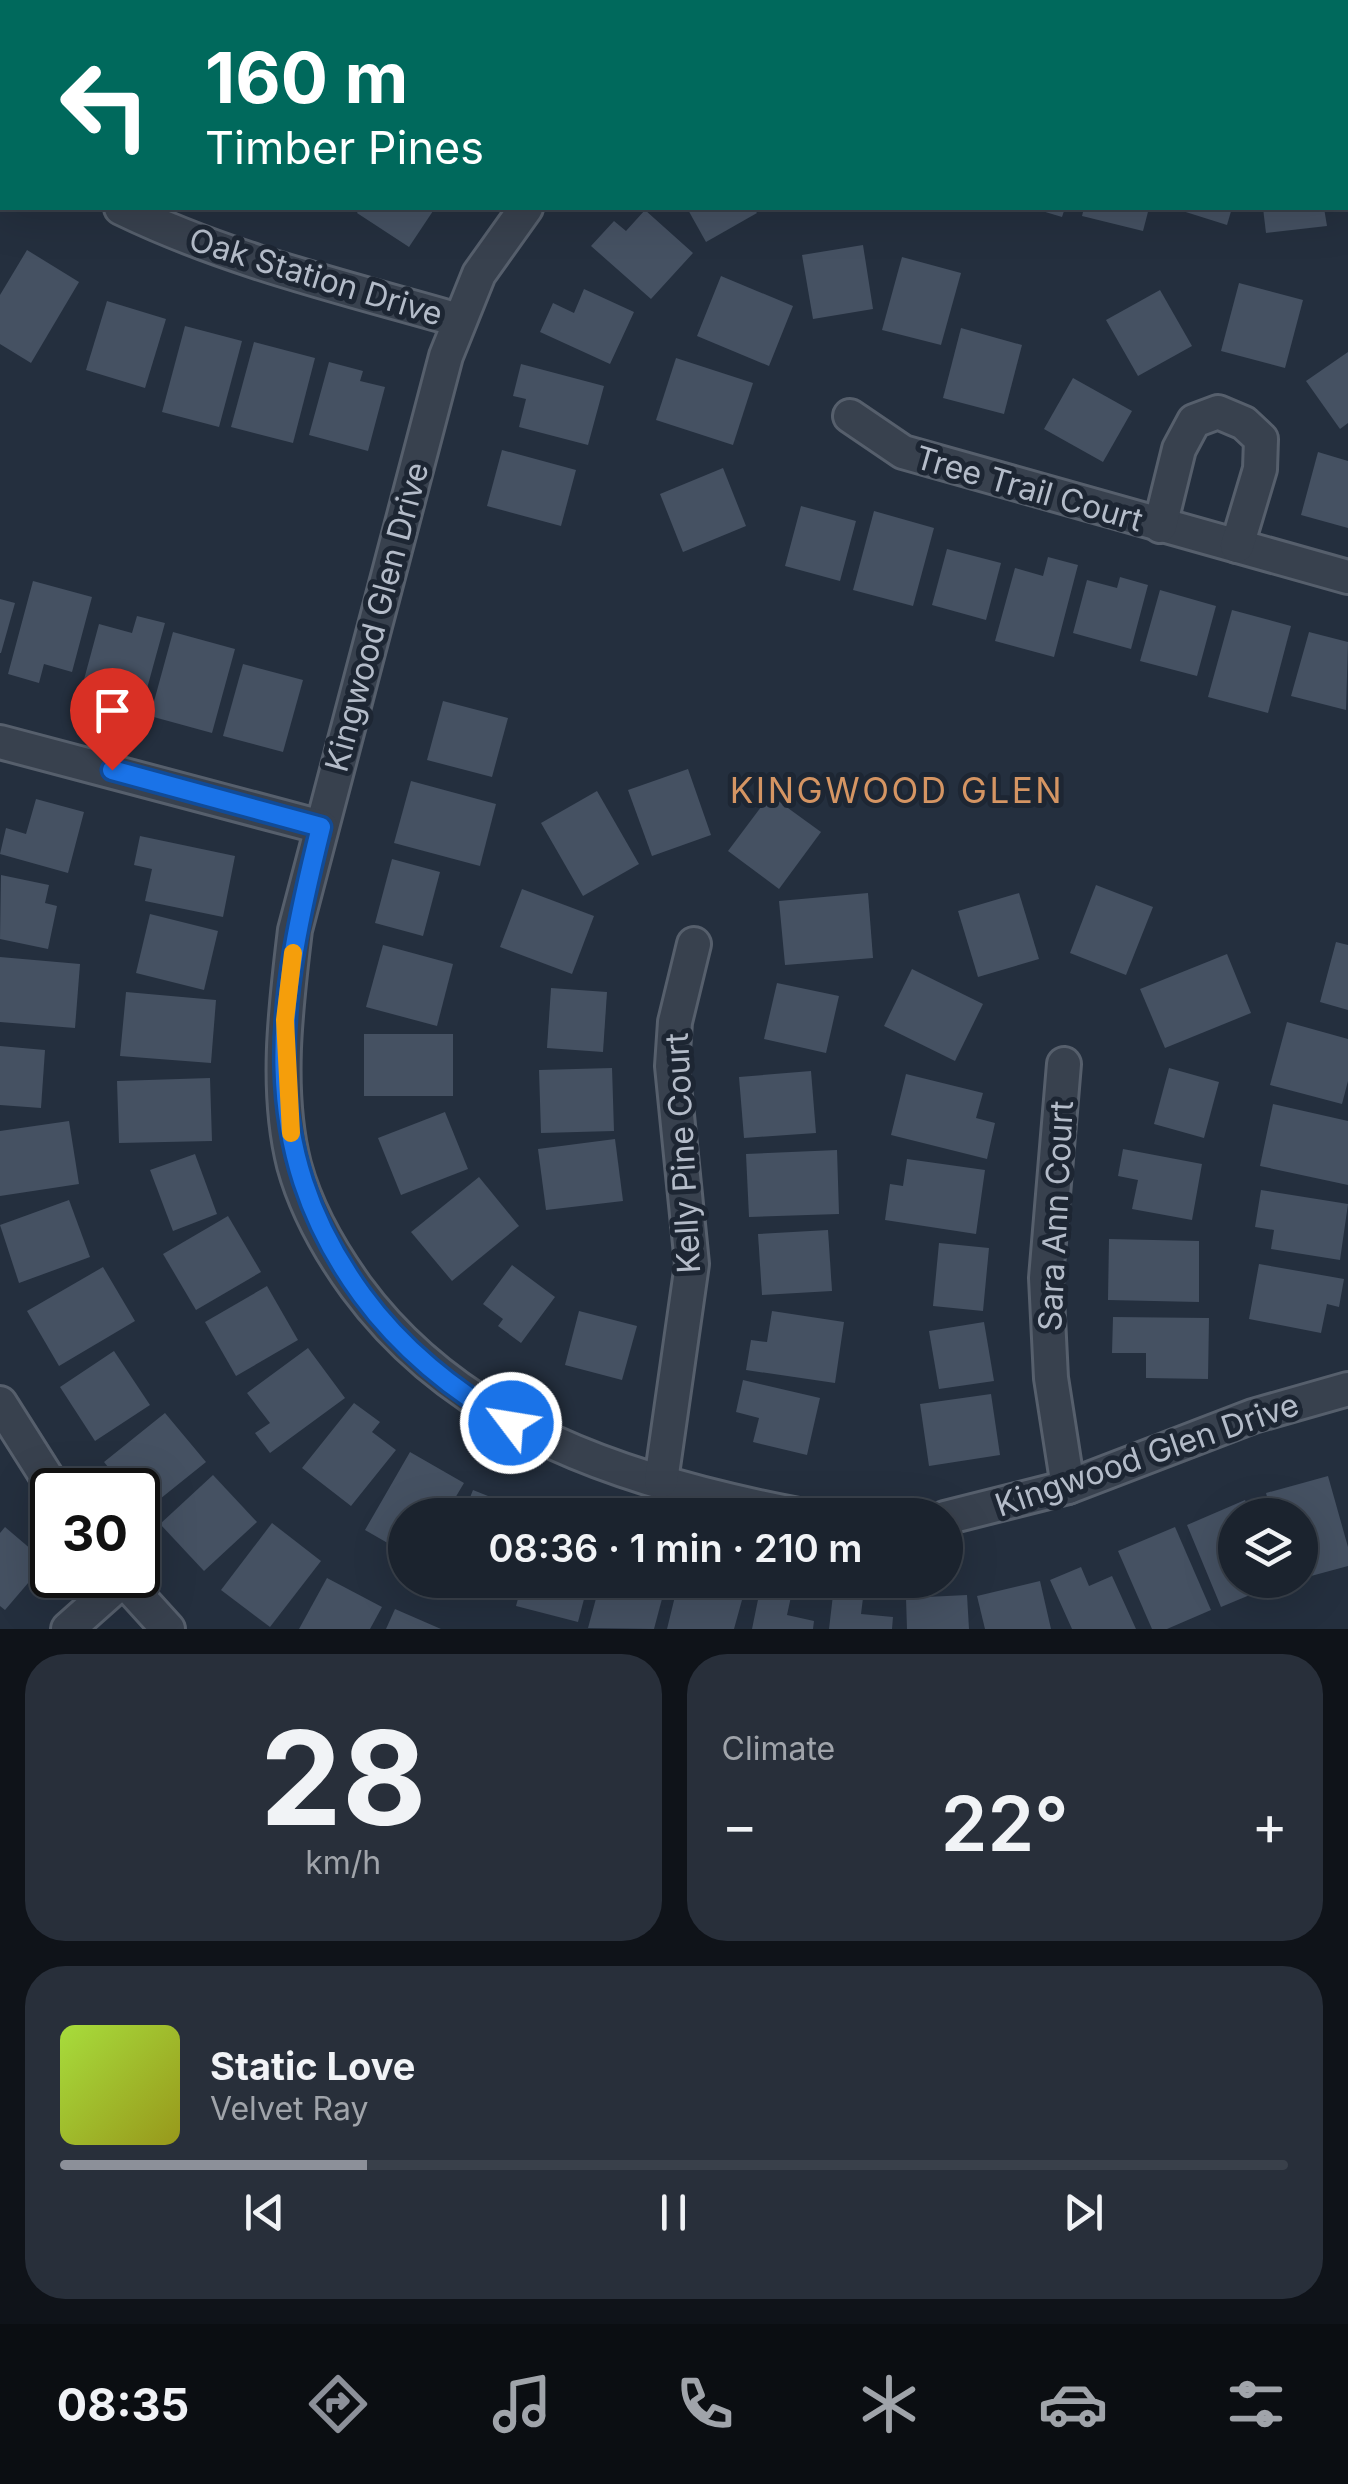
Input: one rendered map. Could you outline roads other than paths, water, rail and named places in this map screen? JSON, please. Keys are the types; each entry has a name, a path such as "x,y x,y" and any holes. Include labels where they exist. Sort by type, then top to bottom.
{"street":[{"name":"Oak Station Drive","path":"125,210 199,244 251,262 458,320"},
{"name":"Kingwood Glen Drive","path":"525,210 479,274 458,320 296,930 285,1020 294,1163 311,1212 342,1268 380,1320 421,1360 481,1407 593,1461 730,1498"},
{"name":"Tree Trail Court","path":"850,416 902,452 1160,526 1237,546 1260,469 1261,439 1244,423 1218,412 1194,421 1179,448 1160,526"},
{"path":"1237,546 1348,576"},
{"path":"0,742 321,827"},
{"name":"Kelly Pine Court","path":"661,1481 692,1264 672,1066 675,1022 694,944"},
{"name":"Sara Ann Court","path":"1064,1064 1046,1278 1051,1378 1068,1487"},
{"name":"Kingwood Glen Drive","path":"963,1513 1068,1487 1253,1416 1348,1389"},
{"path":"0,1403 41,1468"},
{"path":"68,1629 100,1598"},
{"path":"139,1598 168,1629"}],"district":[{"name":"KINGWOOD GLEN","path":"897,791"}]}
